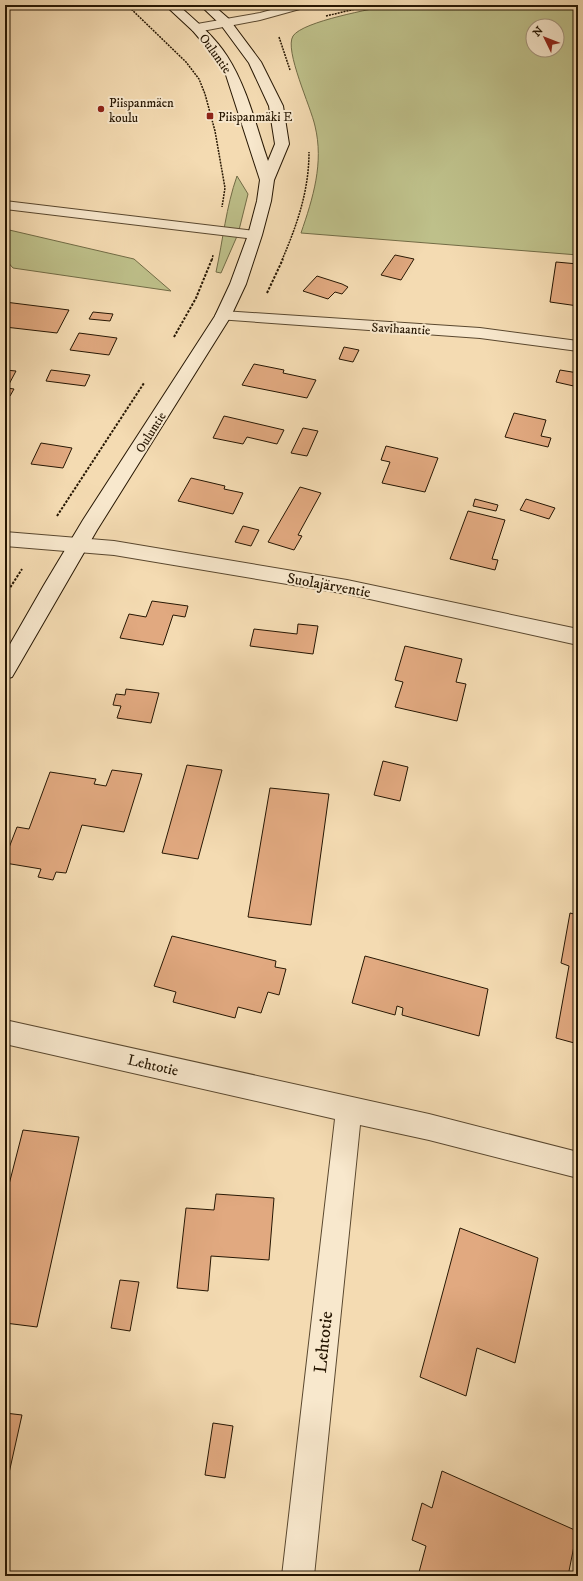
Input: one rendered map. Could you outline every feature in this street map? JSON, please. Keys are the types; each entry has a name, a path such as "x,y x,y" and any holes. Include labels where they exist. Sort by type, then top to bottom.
{"main road":[{"name":"Ouluntie","path":"171,5 197,28 221,56 232,75 267,180"},
{"name":"Ouluntie","path":"5,672 78,545 223,316 238,284 255,235 264,201 267,180 282,144 276,106 255,62 248,51 224,22 206,5"},
{"path":"197,28 260,16 303,5"},
{"name":"Savihaantie","path":"223,316 480,333 578,346"},
{"name":"Suolajärventie","path":"5,539 114,548 347,587 578,637"},
{"name":"Lehtotie","path":"5,1032 348,1108 429,1127 578,1166"},
{"name":"Lehtotie","path":"298,1576 348,1108"}],"lane":[{"path":"5,204 219,232 255,235"}],"path":[{"path":"127,5 186,62 198,79 205,94 215,131 225,188 219,232 208,272 197,297 172,340"},
{"path":"39,542 147,379"}],"green space":[{"path":"391,5 578,5 578,255 301,233 310,207 316,180 318,153 313,117 295,66 291,43 293,36 310,25"},
{"path":"237,176 248,194 238,234 221,273 216,272 227,212"},
{"path":"5,229 134,259 171,291 13,268 5,259"}],"building":[{"path":"5,5 24,5 5,11"},
{"path":"395,255 414,259 401,280 381,275"},
{"path":"556,262 578,264 578,306 550,302"},
{"path":"317,276 348,287 342,294 335,292 328,299 303,291"},
{"path":"5,302 69,310 57,333 5,327"},
{"path":"93,312 113,314 110,321 89,319"},
{"path":"79,333 117,338 109,355 70,350"},
{"path":"344,347 359,350 353,362 339,359"},
{"path":"254,364 284,370 283,373 316,380 307,398 242,385"},
{"path":"5,370 16,371 7,388 14,389 10,396 5,396"},
{"path":"51,370 90,375 85,386 46,381"},
{"path":"560,370 578,373 578,387 556,382"},
{"path":"514,413 546,420 541,436 551,438 548,447 505,437"},
{"path":"224,416 284,430 277,444 247,437 243,444 213,438"},
{"path":"303,428 318,431 307,456 291,453"},
{"path":"41,443 72,448 63,468 31,464"},
{"path":"386,446 438,458 425,492 382,483 390,462 381,460"},
{"path":"191,478 225,486 224,489 243,493 233,514 178,501"},
{"path":"300,487 321,493 298,535 302,536 294,550 268,542"},
{"path":"475,499 498,505 496,511 473,506"},
{"path":"526,499 555,508 549,519 520,510"},
{"path":"468,511 505,520 492,559 498,560 495,570 450,559"},
{"path":"243,526 259,530 251,546 235,542"},
{"path":"152,601 188,606 185,617 173,615 163,645 120,638 129,614 146,617"},
{"path":"298,624 318,626 313,654 250,646 254,629 297,634"},
{"path":"405,646 462,659 456,682 466,684 457,721 395,707 403,682 395,680"},
{"path":"126,689 159,693 151,723 117,718 121,706 113,705 116,694 125,695"},
{"path":"383,761 408,767 400,801 374,795"},
{"path":"187,765 222,770 198,859 162,853"},
{"path":"112,770 142,774 124,832 82,825 66,873 56,872 53,880 38,877 41,869 5,863 5,858 17,827 29,829 50,772 96,779 94,784 106,786"},
{"path":"270,788 329,794 311,925 248,917"},
{"path":"570,913 578,915 578,1044 556,1038 569,966 561,963"},
{"path":"172,936 276,961 275,967 286,969 279,995 268,992 261,1013 238,1007 235,1018 173,1002 176,992 154,986"},
{"path":"365,956 488,989 479,1036 402,1015 403,1008 397,1006 395,1015 352,1003"},
{"path":"23,1130 79,1137 37,1327 5,1323 5,1200"},
{"path":"216,1194 274,1198 269,1260 211,1256 208,1291 177,1288 186,1208 214,1210"},
{"path":"460,1228 538,1258 515,1363 477,1348 466,1396 420,1377"},
{"path":"120,1280 139,1282 130,1331 111,1328"},
{"path":"5,1413 22,1415 5,1491"},
{"path":"213,1423 233,1426 225,1478 205,1475"},
{"path":"442,1471 577,1531 568,1576 418,1576 426,1546 412,1540 422,1503 432,1508"}],"place":[{"name":"Piispanmäen koulu","path":"101,109"},
{"name":"Piispanmäki E","path":"210,116"}]}
